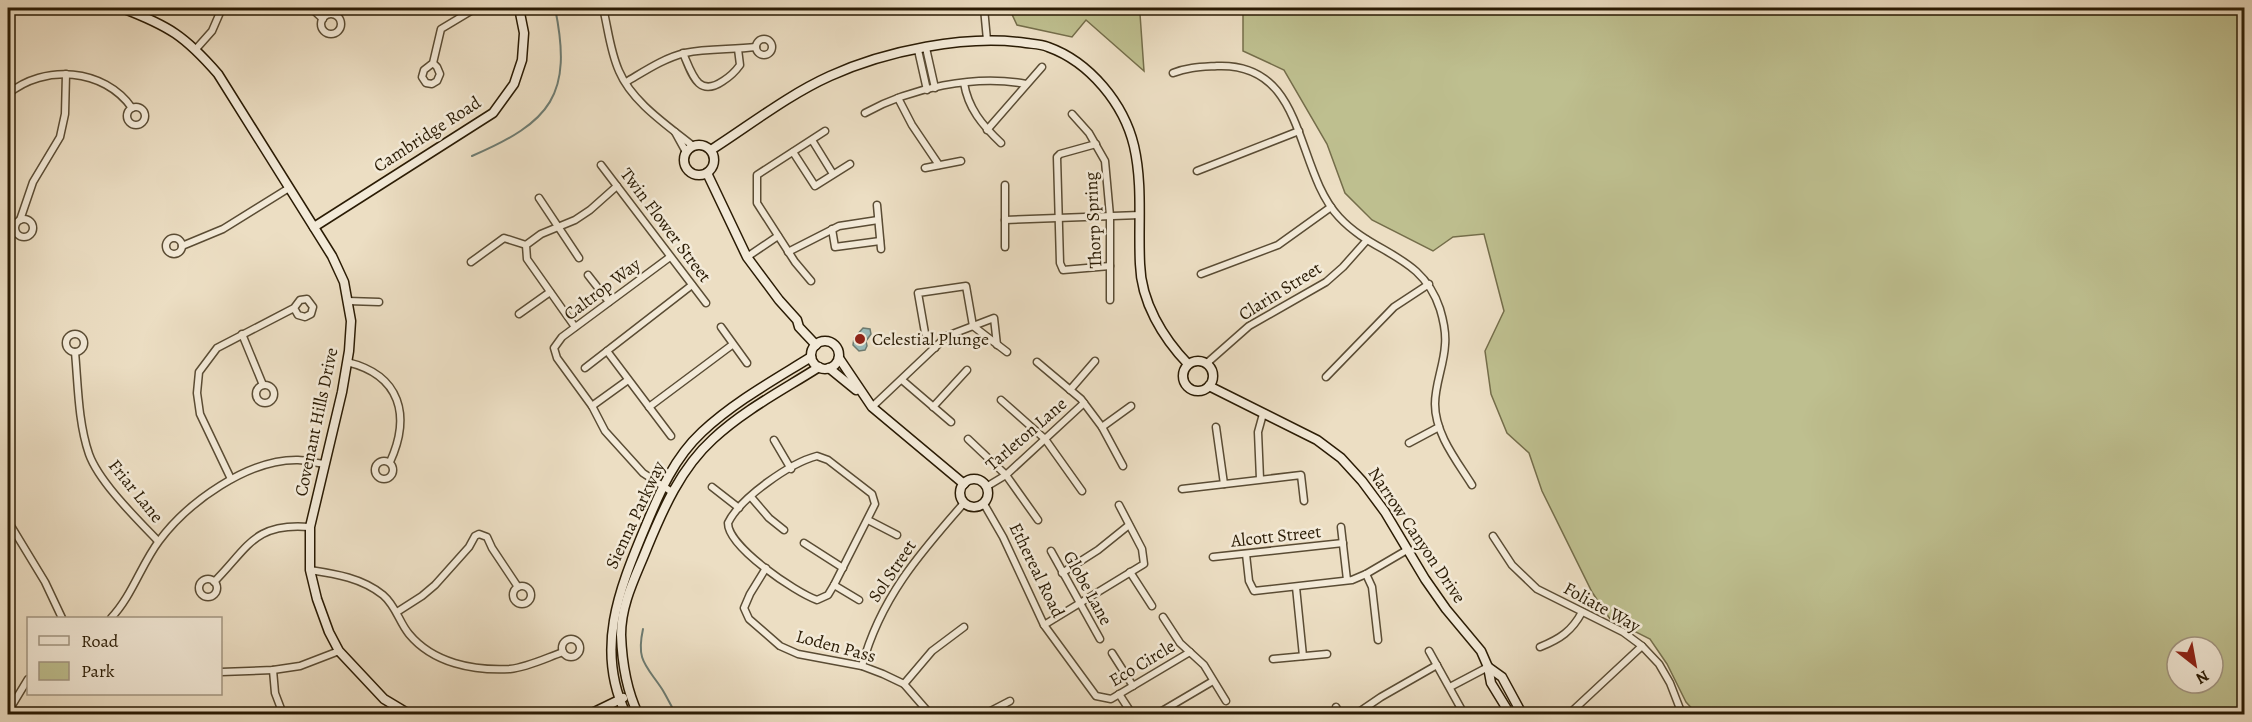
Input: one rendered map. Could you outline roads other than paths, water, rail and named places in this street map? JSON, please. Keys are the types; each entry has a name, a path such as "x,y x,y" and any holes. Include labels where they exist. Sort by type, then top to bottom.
{"street":[{"name":"Covenant Hills Drive","path":"123,8 155,20 177,33 196,49 218,74 314,227 344,282 351,321 347,362 310,526 310,570 321,610 339,651 384,699 409,714"},
{"path":"196,49 212,31 222,8"},
{"path":"311,8 322,19"},
{"path":"433,63 441,29 476,8"},
{"name":"Cambridge Road","path":"314,227 493,113 514,84 522,60 524,33 519,8"},
{"path":"603,8 619,73 637,97 690,149"},
{"path":"984,8 987,40"},
{"path":"711,150 792,96 831,75 890,55 958,42 987,40 1048,46 1083,66 1111,96 1123,117 1134,146 1140,186 1140,266 1146,296 1157,324 1170,345 1188,364 1197,360 1207,363 1210,367 1213,376 1209,386"},
{"path":"626,82 660,62 683,53 756,47"},
{"path":"683,53 698,82 706,88 713,88 735,73 740,65 738,49"},
{"path":"922,49 931,89"},
{"path":"1173,73 1188,67 1234,65 1256,72 1277,91 1292,112 1317,182 1331,207 1340,218 1367,240 1408,263 1429,284 1441,311 1445,345 1435,404 1439,427 1450,450 1472,485"},
{"path":"987,130 1042,67"},
{"path":"20,220 33,182 60,137 66,114 66,74"},
{"path":"8,94 15,88 43,76 66,74 94,78 113,87 132,108"},
{"path":"865,113 898,98 963,83 988,80 1026,84"},
{"path":"963,83 967,99 987,130 1001,143"},
{"path":"898,98 912,125 939,165"},
{"name":"Thorp Spring","path":"1072,114 1081,121 1105,161 1110,216 1110,300"},
{"path":"811,281 788,252 757,203 757,175 825,131"},
{"path":"1197,171 1299,131"},
{"path":"812,140 833,174"},
{"path":"1096,144 1060,154 1057,157 1060,263 1063,270 1110,266"},
{"path":"703,145 711,150 714,162 707,173 698,175 690,172 684,164 690,149 703,145"},
{"path":"793,152 814,186 850,164"},
{"path":"925,168 961,161"},
{"name":"Twin Flower Street","path":"601,165 706,303"},
{"path":"707,173 747,257 779,300 819,343"},
{"path":"1005,185 1005,247"},
{"path":"526,245 541,234 559,228 590,210 617,186"},
{"path":"182,246 223,229 289,188"},
{"path":"539,198 579,258"},
{"path":"877,205 881,249"},
{"path":"1202,274 1278,245 1331,207"},
{"path":"1005,220 1140,214"},
{"path":"788,252 839,226 878,220"},
{"path":"832,229 835,247 880,241"},
{"path":"747,257 778,236"},
{"path":"471,262 504,238 526,245"},
{"name":"Clarin Street","path":"1207,363 1249,326 1326,282 1344,267 1367,240"},
{"path":"526,245 527,259 575,327"},
{"name":"Caltrop Way","path":"592,406 557,358 554,348 562,337 670,257"},
{"path":"588,275 609,302"},
{"path":"1326,377 1394,307 1429,284"},
{"path":"585,368 692,285"},
{"path":"935,348 926,333 918,293 966,286 973,326 1007,352"},
{"path":"519,314 550,292"},
{"path":"348,301 379,302"},
{"path":"231,479 200,414 197,393 199,372 217,348 294,308"},
{"path":"872,407 946,336 994,318 997,346"},
{"path":"721,327 747,363"},
{"path":"242,334 263,386"},
{"path":"863,395 829,368 819,367 812,357 812,350 819,343 829,341 835,344 839,358 872,407 964,484"},
{"path":"649,407 732,345"},
{"path":"607,351 671,436"},
{"name":"Friar Lane","path":"75,352 89,455 132,514 158,541"},
{"name":"Sienna Parkway","path":"626,714 620,700 612,656 612,628 616,606 634,552 662,487 685,450 723,413 812,357"},
{"path":"829,368 839,358"},
{"path":"1070,390 1095,361"},
{"path":"347,362 364,366 376,373 398,401 401,428 390,462"},
{"path":"1037,362 1084,403 1102,427 1123,466"},
{"name":"Narrow Canyon Drive","path":"1188,364 1183,372 1187,386 1196,391 1209,386 1317,440 1341,458 1385,512 1446,609 1481,651 1488,667 1491,683 1510,714"},
{"name":"Sienna Parkway","path":"638,714 629,695 621,634 625,606 630,587 672,492 693,460 739,417 819,367"},
{"path":"933,407 967,370"},
{"path":"628,380 592,406 605,430 643,473 672,492"},
{"path":"902,380 951,422"},
{"path":"1001,400 1045,439 1082,491"},
{"name":"Tarleton Lane","path":"986,487 1006,475 1084,403"},
{"path":"1102,427 1131,406"},
{"path":"1260,480 1258,432 1263,414"},
{"path":"1216,427 1224,484"},
{"path":"1409,443 1439,427"},
{"path":"968,439 1006,475 1038,520"},
{"path":"774,440 791,469"},
{"path":"817,456 828,460 872,494 875,504 828,595 817,600 766,568 744,551 731,535 728,523 751,497 773,479 817,456"},
{"path":"112,617 128,596 158,541 176,521 205,496 231,479 264,465 298,460 325,464"},
{"path":"1182,489 1301,475 1304,501"},
{"path":"976,480 986,487 987,495 984,504 972,507 964,503 960,492 964,484 976,480"},
{"path":"712,487 739,508"},
{"path":"751,497 784,530"},
{"name":"Sol Street","path":"862,666 879,618 895,588 912,563 964,503"},
{"name":"Ethereal Road","path":"984,504 1003,537 1044,625 1096,696 1110,699"},
{"path":"1044,625 1144,564 1142,549 1119,505"},
{"path":"868,520 897,535"},
{"path":"8,521 45,582 62,617"},
{"path":"1062,573 1098,550 1129,525"},
{"path":"214,582 249,542 266,532 282,527 310,526"},
{"path":"1341,527 1347,580"},
{"path":"397,612 435,585 479,534 487,537 518,587"},
{"name":"Foliate Way","path":"1493,536 1512,565 1537,589 1623,632 1641,646 1659,664 1670,683 1682,714"},
{"path":"804,543 843,568"},
{"name":"Alcott Street","path":"1213,557 1343,543"},
{"path":"1246,555 1249,581 1254,591 1347,580 1366,574 1407,550"},
{"name":"Globe Lane","path":"1051,551 1100,639"},
{"name":"Loden Pass","path":"766,568 744,608 749,619 780,646 798,654 862,666 904,684 930,714"},
{"path":"310,570 363,582 385,596 408,633 430,653 456,665 511,669 563,652"},
{"path":"1130,573 1152,606"},
{"path":"1366,574 1372,587 1378,640"},
{"path":"834,585 859,600"},
{"path":"1296,587 1303,656"},
{"path":"1540,647 1568,633 1582,612"},
{"path":"1163,617 1180,644 1204,665 1226,701"},
{"path":"904,684 932,651 964,627"},
{"path":"1569,714 1641,646"},
{"path":"222,672 273,670 300,666 339,651"},
{"path":"1429,651 1462,714"},
{"name":"Eco Circle","path":"1110,699 1190,652"},
{"path":"1112,653 1133,686"},
{"path":"1273,659 1327,654"},
{"path":"1359,714 1381,697 1437,665"},
{"path":"1449,687 1488,667"},
{"name":"Narrow Canyon Drive","path":"1488,667 1502,677 1522,714"},
{"path":"273,670 275,693 283,714"},
{"path":"8,707 27,680"},
{"path":"1157,714 1213,681"},
{"path":"1119,694 1132,714"},
{"path":"590,714 629,695"},
{"path":"985,714 1010,701"},
{"path":"1336,708 1340,714"}],"water":[{"name":"Celestial Plunge","path":"863,328 870,329 871,334 866,341 865,350 859,351 853,345 854,338"}],"waterway":[{"path":"472,156 521,131 538,117 550,102 557,84 561,63 555,8"},
{"path":"643,629 641,648 644,662 676,714"}],"place":[{"name":"Celestial Plunge","path":"860,339"}]}
